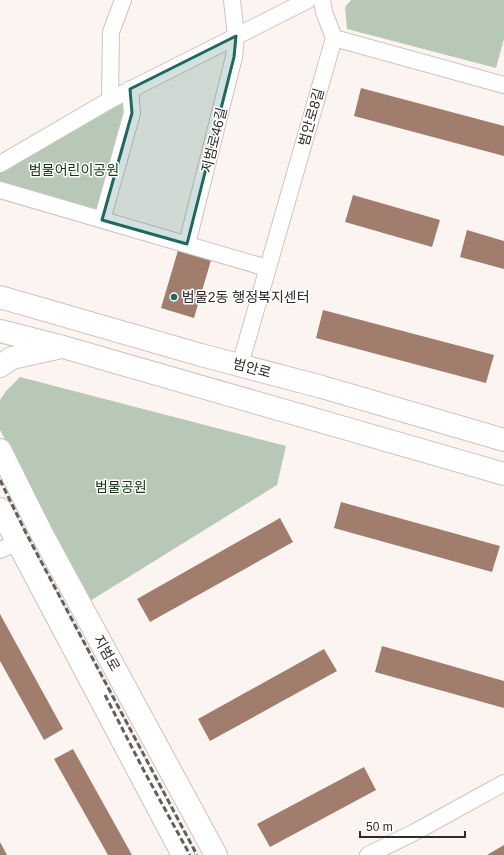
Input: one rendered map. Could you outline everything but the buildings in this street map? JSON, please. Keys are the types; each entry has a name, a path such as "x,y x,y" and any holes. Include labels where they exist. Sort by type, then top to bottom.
{"main road":[{"name":"범안로","path":"0,297 202,355 322,386 504,440"},
{"path":"0,331 63,347 504,474"},
{"path":"0,366 12,358 63,347"},
{"name":"지범로","path":"0,450 42,534 216,855"},
{"path":"0,509 9,546 183,855"}],"street":[{"path":"110,100 111,32 124,0"},
{"name":"지범로46길","path":"187,244 234,57 236,36 232,0"},
{"path":"0,164 130,89 308,0"},
{"path":"322,0 324,12 334,38 504,85"},
{"name":"범안로8길","path":"240,365 334,38"},
{"path":"102,220 132,113 130,89"},
{"path":"0,190 267,268"},
{"path":"368,855 415,832 504,783"}],"highlighted area":[{"path":"236,36 234,57 187,244 102,220 132,113 130,89"}],"green space":[{"path":"351,0 504,0 504,39 496,68 347,29 345,7"},
{"name":"범물어린이공원","path":"122,103 129,109 100,215 0,187 0,169"},
{"name":"범물공원","path":"20,377 286,446 277,485 90,601 0,430 0,400 6,391"}],"railway":[{"path":"0,480 26,533 197,855"},
{"path":"105,695 190,855"}],"place":[{"name":"범물2동 행정복지센터","path":"174,297"}]}
